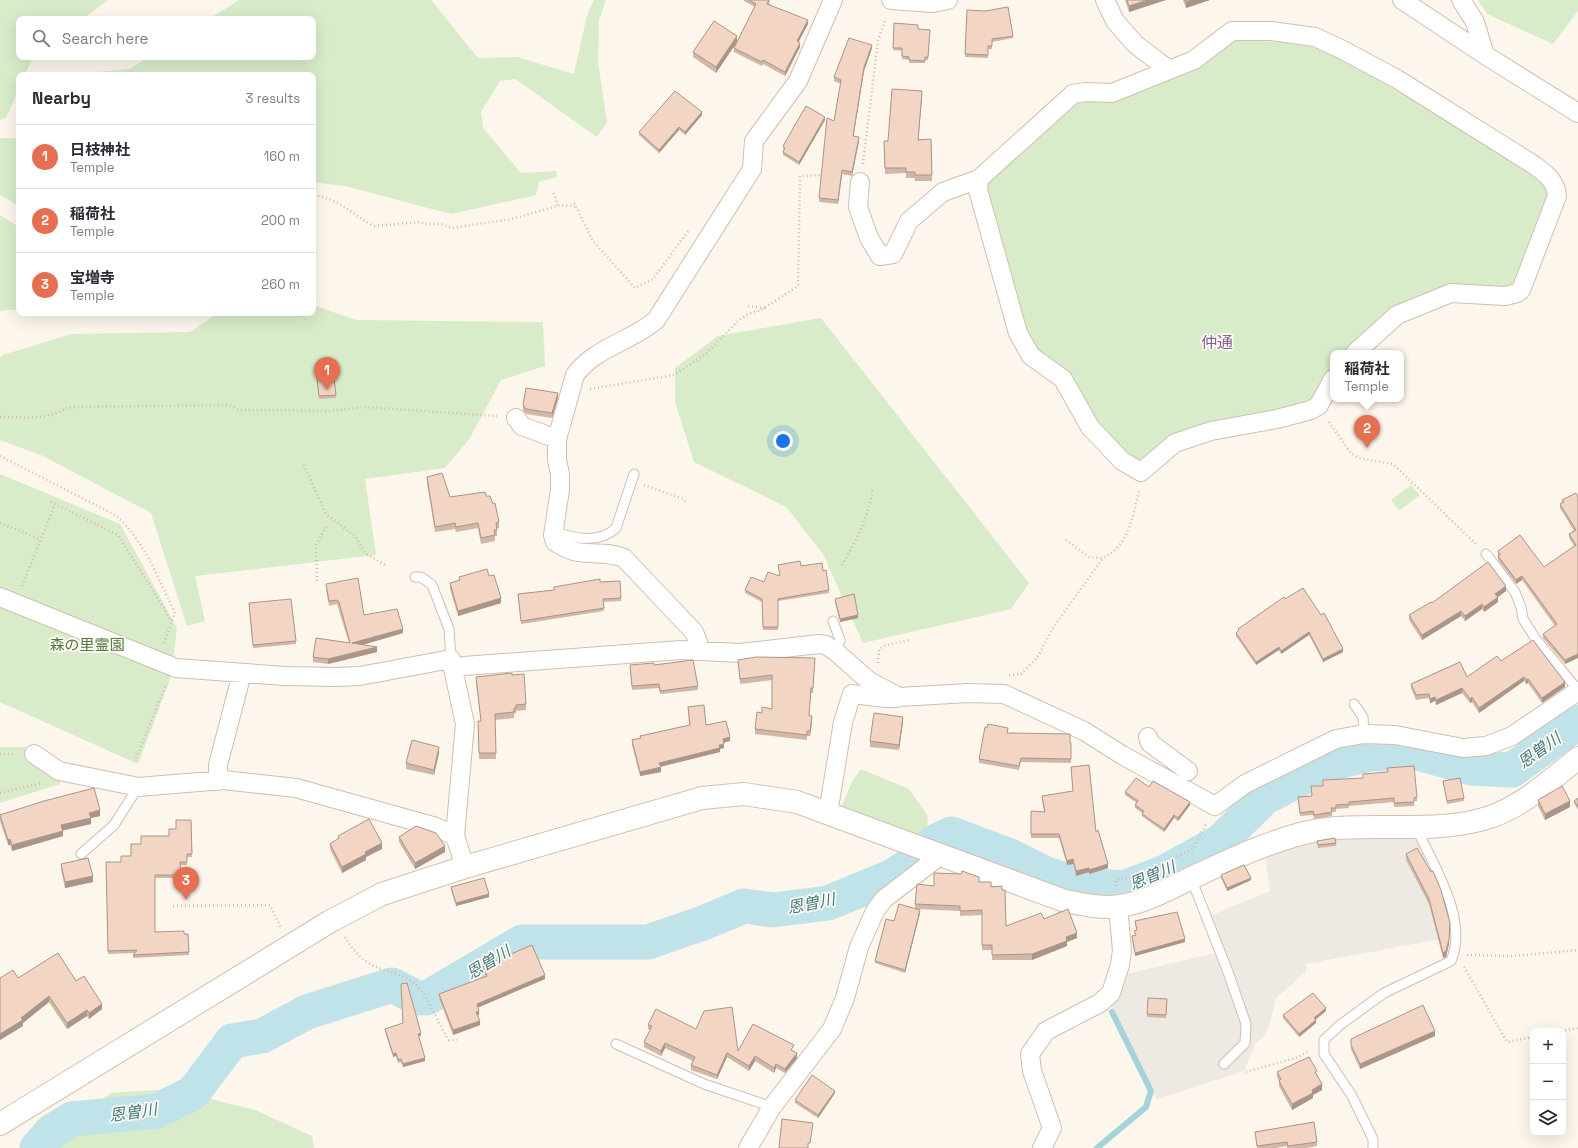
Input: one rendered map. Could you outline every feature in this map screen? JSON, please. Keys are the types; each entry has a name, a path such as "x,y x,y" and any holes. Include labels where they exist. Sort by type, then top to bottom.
{"street":[{"path":"699,650 694,632 624,558 613,553 577,552 569,550 555,542 550,533 560,490 560,474 557,460 557,439 575,375 580,368 596,355 647,328 656,320 752,170 754,140 798,81 833,0"},
{"path":"895,1 933,3 948,0"},
{"path":"1105,0 1115,21 1134,44 1169,70"},
{"path":"1402,0 1485,55 1578,113"},
{"path":"1461,0 1475,22 1485,55"},
{"path":"860,182 858,206 868,238 880,256 893,254 910,221 943,192 979,179 1073,94 1085,92 1112,93 1194,60 1232,31 1271,31 1315,38 1342,48 1397,79 1534,165 1548,175 1556,188 1557,196 1521,290 1517,293 1504,296 1450,293 1397,315 1358,350"},
{"path":"979,179 978,190 1016,325 1030,356 1063,379 1090,427 1141,479 1175,443 1211,430 1277,419 1311,410 1319,406 1330,385"},
{"path":"516,418 522,426 557,439"},
{"path":"8,600 166,664 242,673 285,676 360,676 452,664 464,666 681,650 740,653 819,644 826,645 836,652 869,681 899,697"},
{"path":"452,664 465,724 455,836 465,867"},
{"path":"218,781 218,765 242,673"},
{"path":"828,814 843,722 852,694 886,698 968,693 1004,694 1084,731 1122,755 1215,806 1245,784 1336,739 1364,734 1395,736 1463,748 1486,746 1512,736 1578,690"},
{"path":"1148,737 1150,743 1188,771"},
{"path":"34,754 59,771 138,786 223,780 296,788 436,826 455,836"},
{"path":"0,1124 334,920 382,894 465,867 702,798 744,794 797,802 1065,901 1085,905 1118,906 1152,896 1258,847 1304,833 1342,828 1456,825 1494,815 1531,796 1578,758"},
{"path":"748,1148 772,1107 832,1029 845,998 859,947 875,911 884,899 931,852"},
{"path":"1042,1148 1052,1128 1032,1071 1030,1054 1046,1031 1100,1003 1111,993 1120,965 1122,950 1118,906"}],"lane":[{"path":"550,533 580,539 609,535 616,528 633,478"},
{"path":"1486,554 1515,592 1521,607 1523,619 1535,638 1578,690"},
{"path":"415,578 421,577 432,585 449,628 452,664"},
{"path":"833,621 840,640 836,652"},
{"path":"1354,704 1363,717 1364,734"},
{"path":"82,854 114,825 138,786"},
{"path":"1373,1148 1373,1139 1352,1096 1324,1054 1324,1040 1384,993 1451,961 1456,953 1453,907 1415,826"},
{"path":"1191,878 1228,972 1246,1024 1245,1043 1224,1064"},
{"path":"616,1044 704,1084 772,1107"}],"path":[{"path":"860,182 878,40 884,20 895,1"},
{"path":"570,392 674,375 707,353 739,320 764,308 798,286 800,176 826,175"},
{"path":"554,193 558,206"},
{"path":"318,196 330,199 352,211 374,226 419,222 422,224 444,223 451,228 512,219 558,206 575,205 593,241 635,288 652,279 690,229"},
{"path":"748,306 764,308"},
{"path":"0,417 46,416 58,414 68,407 229,404 239,410 329,411 365,407 516,418"},
{"path":"1319,406 1351,453 1359,458 1392,464 1486,554"},
{"path":"0,456 115,515 127,525 142,547 175,613 171,622 166,664 136,758"},
{"path":"304,465 326,514 356,537 365,553 386,565"},
{"path":"633,478 683,499 687,503"},
{"path":"1007,675 1021,674 1037,658 1053,628 1103,558 1110,554 1128,533 1141,479"},
{"path":"842,565 853,547 871,505 873,488"},
{"path":"51,502 118,535 171,622"},
{"path":"8,600 40,539 55,504"},
{"path":"0,523 40,539"},
{"path":"317,581 316,545 326,527"},
{"path":"1066,540 1089,557 1103,558"},
{"path":"878,654 879,649 886,645 911,640"},
{"path":"0,793 45,782"},
{"path":"1116,883 1116,880 1138,876 1193,849 1215,806"},
{"path":"173,906 270,904 272,908"},
{"path":"334,920 351,947 367,962 412,982 421,989 442,1031 449,1040 457,1040"},
{"path":"1456,953 1513,956 1578,950"},
{"path":"1456,953 1507,1042 1530,1038"},
{"path":"1566,1030 1578,1028"},
{"path":"1246,1072 1299,1057 1311,1049 1324,1046"}],"shaded area":[{"path":"1416,836 1429,868 1450,908 1452,937 1306,964 1306,972 1276,998 1269,1027 1264,1036 1255,1044 1244,1071 1157,1099 1110,1005 1126,974 1224,951 1210,916 1270,891 1265,854 1325,838"}],"green space":[{"path":"0,0 108,0 87,16 16,16 16,60 32,60 26,72 16,72 16,96 6,118 0,120"},
{"path":"239,0 431,0 478,58 517,57 574,74 587,15 594,0 606,0 599,20 598,62 607,122 597,137 515,79 500,81 481,112 483,128 521,173 556,171 557,177 539,182 536,195 451,214 345,186 316,182 316,72 98,72 130,69 144,60 316,60 316,16 214,16"},
{"path":"1478,0 1578,0 1578,11 1553,44 1487,14"},
{"path":"1231,39 1292,43 1329,51 1541,175 1549,184 1549,202 1517,288 1396,308 1348,350 1330,350 1330,371 1310,405 1136,463 1100,427 1061,366 1035,352 1016,306 987,188 988,178 1079,102 1114,101"},
{"path":"0,138 16,138 16,204 0,195"},
{"path":"0,215 16,225 16,309 0,311"},
{"path":"316,306 356,320 543,322 545,366 501,380 470,438 445,468 365,479 376,555 195,576 205,621 187,626 151,513 43,456 0,440 0,358 3,355 71,334 190,332 214,316 316,316"},
{"path":"821,318 1029,583 1011,609 863,643 823,554 786,507 694,462 675,402 675,368 718,336"},
{"name":"森の里霊園","path":"0,474 120,524 177,628 171,677 138,764 0,702"},
{"path":"1411,485 1420,495 1399,511 1391,500"},
{"path":"0,747 25,747 60,773 60,784 0,803"},
{"path":"861,769 909,789 928,816 926,840 841,807 853,780"},
{"path":"171,1089 255,1110 312,1136 314,1148 37,1148 111,1093"}],"building":[{"path":"749,0 769,0 767,4 808,20 797,41 800,43 785,72 763,60 762,62 734,48 756,4"},
{"path":"1127,0 1148,0 1129,6"},
{"path":"1008,7 1013,36 992,39 992,46 988,46 988,55 965,54 967,10 985,11"},
{"path":"714,21 737,36 716,67 693,52"},
{"path":"894,23 918,25 918,29 930,30 928,57 925,57 925,61 909,60 909,57 902,56 902,48 893,48"},
{"path":"849,38 872,45 864,67 853,136 859,137 852,172 842,170 838,200 819,198 827,118 834,121 841,80 834,77"},
{"path":"892,89 922,91 918,140 931,139 932,175 915,175 915,172 906,172 906,168 885,168 884,141 888,141"},
{"path":"675,91 702,112 685,132 679,127 659,150 639,132"},
{"path":"806,106 825,117 799,162 783,152 785,148 783,146"},
{"path":"334,378 336,395 319,396 317,379"},
{"path":"526,388 558,393 552,413 526,409 523,405"},
{"path":"442,473 450,497 485,492 486,496 490,496 493,504 495,503 499,522 496,523 497,530 494,530 495,535 481,538 478,523 456,527 455,523 435,527 427,477"},
{"path":"1576,493 1578,497 1578,654 1565,660 1543,634 1557,624 1522,576 1516,580 1498,556 1500,555 1498,551 1520,535 1544,567 1576,545 1569,534 1576,530 1560,504 1564,502 1562,500"},
{"path":"800,561 801,566 822,563 823,571 826,570 829,590 778,599 778,627 763,627 762,599 745,590 751,577 764,582 768,572 780,576 778,565"},
{"path":"1488,562 1506,586 1495,594 1498,597 1484,607 1482,604 1465,616 1461,611 1422,635 1409,615 1431,602 1432,603"},
{"path":"487,569 489,576 494,575 501,598 458,611 450,583 460,580 459,577"},
{"path":"358,578 364,615 397,609 403,629 352,643 377,647 328,659 313,657 316,638 350,643 339,602 337,600 329,601 326,584"},
{"path":"600,579 600,582 620,581 621,598 603,599 604,608 521,621 518,594 554,590 554,587"},
{"path":"1303,588 1321,615 1324,613 1343,649 1323,659 1309,632 1281,651 1279,647 1256,662 1236,633 1239,630 1238,629 1284,597 1285,599"},
{"path":"854,594 858,615 840,619 835,599"},
{"path":"291,599 296,641 253,645 249,603"},
{"path":"1533,640 1565,682 1542,698 1528,679 1526,680 1524,677 1479,708 1472,697 1470,699 1462,688 1436,700 1435,697 1430,699 1429,694 1416,695 1411,684 1460,662 1467,677 1497,656 1501,661"},
{"path":"756,657 815,658 809,716 812,716 810,731 807,731 807,735 755,729 757,712 762,713 762,707 772,709 772,675 740,679 738,660"},
{"path":"693,660 698,686 660,691 659,684 632,686 630,665 654,663 654,665"},
{"path":"512,673 512,675 524,674 526,704 516,705 514,712 495,714 496,753 479,753 478,721 481,721 476,677"},
{"path":"704,705 706,725 726,721 730,737 723,739 724,744 719,745 720,748 659,763 661,767 640,772 632,740 641,738 640,736 690,725 688,707"},
{"path":"874,713 903,717 899,745 870,741"},
{"path":"988,724 1008,728 1007,733 1070,734 1071,759 1021,758 1019,766 979,759 985,727 987,728"},
{"path":"412,740 439,747 434,770 406,763"},
{"path":"1089,765 1096,832 1098,830 1108,864 1089,870 1089,868 1076,871 1073,859 1067,861 1059,834 1031,834 1031,811 1045,812 1042,796 1073,791 1071,767"},
{"path":"1414,766 1417,797 1414,798 1414,802 1394,803 1394,798 1349,802 1349,804 1336,805 1336,808 1331,808 1332,812 1314,815 1313,811 1300,813 1298,797 1312,796 1311,786 1323,786 1323,780 1363,778 1363,774 1388,772 1387,768"},
{"path":"1136,778 1149,787 1153,781 1190,802 1178,818 1174,815 1164,829 1142,814 1144,811 1135,805 1138,801 1125,792"},
{"path":"1460,778 1464,798 1447,801 1443,781"},
{"path":"1562,786 1570,801 1545,814 1538,800"},
{"path":"94,788 100,810 89,813 91,818 61,825 63,831 12,845 10,839 8,840 0,815 44,801"},
{"path":"1578,798 1578,807 1574,801"},
{"path":"369,819 382,843 365,852 366,854 342,867 330,844 339,838 338,836"},
{"path":"176,820 191,820 192,854 187,854 187,862 180,862 181,875 155,875 155,932 184,931 184,934 188,934 189,952 133,955 137,950 108,951 106,862 121,862 121,856 131,856 131,844 141,844 141,836 169,836 169,829 176,829"},
{"path":"416,826 436,833 445,846 415,863 399,837"},
{"path":"1335,838 1336,843 1318,845 1317,841"},
{"path":"1417,848 1431,872 1433,871 1441,890 1450,923 1449,939 1446,951 1443,953 1429,899 1406,854"},
{"path":"88,858 93,876 65,882 61,864"},
{"path":"1244,865 1251,878 1227,888 1221,875"},
{"path":"962,871 979,877 979,882 991,882 991,887 1002,886 1002,890 1005,890 1006,926 1041,913 1044,919 1068,909 1077,933 1066,937 1067,941 1032,954 992,955 992,945 982,945 982,910 960,911 960,906 915,904 917,884 934,886 934,873 961,874"},
{"path":"484,878 489,894 456,903 451,887"},
{"path":"899,904 920,910 905,970 875,961 886,919 894,921"},
{"path":"1177,912 1185,939 1135,953 1132,936 1136,935 1134,931 1137,930 1135,921"},
{"path":"532,945 545,975 477,1004 479,1011 476,1012 480,1021 453,1030 439,994 487,976 483,966"},
{"path":"58,953 76,981 84,976 102,1004 89,1013 87,1010 67,1023 49,996 21,1018 23,1020 0,1034 0,978 13,970 18,978"},
{"path":"407,983 421,1033 418,1034 425,1058 403,1064 401,1059 398,1060 396,1053 393,1054 385,1029 403,1023 401,984"},
{"path":"1313,993 1326,1008 1314,1018 1316,1020 1299,1034 1283,1015"},
{"path":"1148,998 1167,999 1166,1015 1147,1014"},
{"path":"1423,1005 1435,1031 1360,1064 1351,1045 1351,1039"},
{"path":"732,1007 738,1051 753,1024 794,1045 791,1050 797,1053 785,1069 776,1064 774,1068 755,1056 749,1066 727,1053 717,1075 691,1065 695,1057 665,1043 661,1051 644,1042 652,1026 648,1025 656,1009 696,1029 704,1011"},
{"path":"1309,1057 1322,1084 1312,1090 1313,1093 1292,1104 1279,1081 1281,1079 1277,1072"},
{"path":"812,1075 835,1091 818,1115 795,1100"},
{"path":"782,1119 813,1123 808,1148 779,1148"},
{"path":"1314,1122 1317,1142 1288,1146 1287,1142 1257,1146 1255,1132"}],"waterway":[{"name":"恩曽川","path":"37,1148 51,1132 72,1119 157,1111 193,1093 232,1041 262,1036 307,1012 392,985 417,998 427,998 522,942 648,942 703,923 744,906 773,910 828,903 891,877 912,864 935,842 951,834 1010,856 1046,874 1082,885 1124,888 1165,872 1221,841 1264,798 1329,764 1369,754 1414,752 1471,768 1512,770 1578,722"},
{"path":"1097,1148 1146,1107 1151,1091 1112,1012"}],"place":[{"name":"日枝神社","path":"327,390"},
{"name":"稲荷社","path":"1367,448"},
{"name":"宝増寺","path":"186,900"}],"district":[{"name":"仲通","path":"1217,342"}]}
